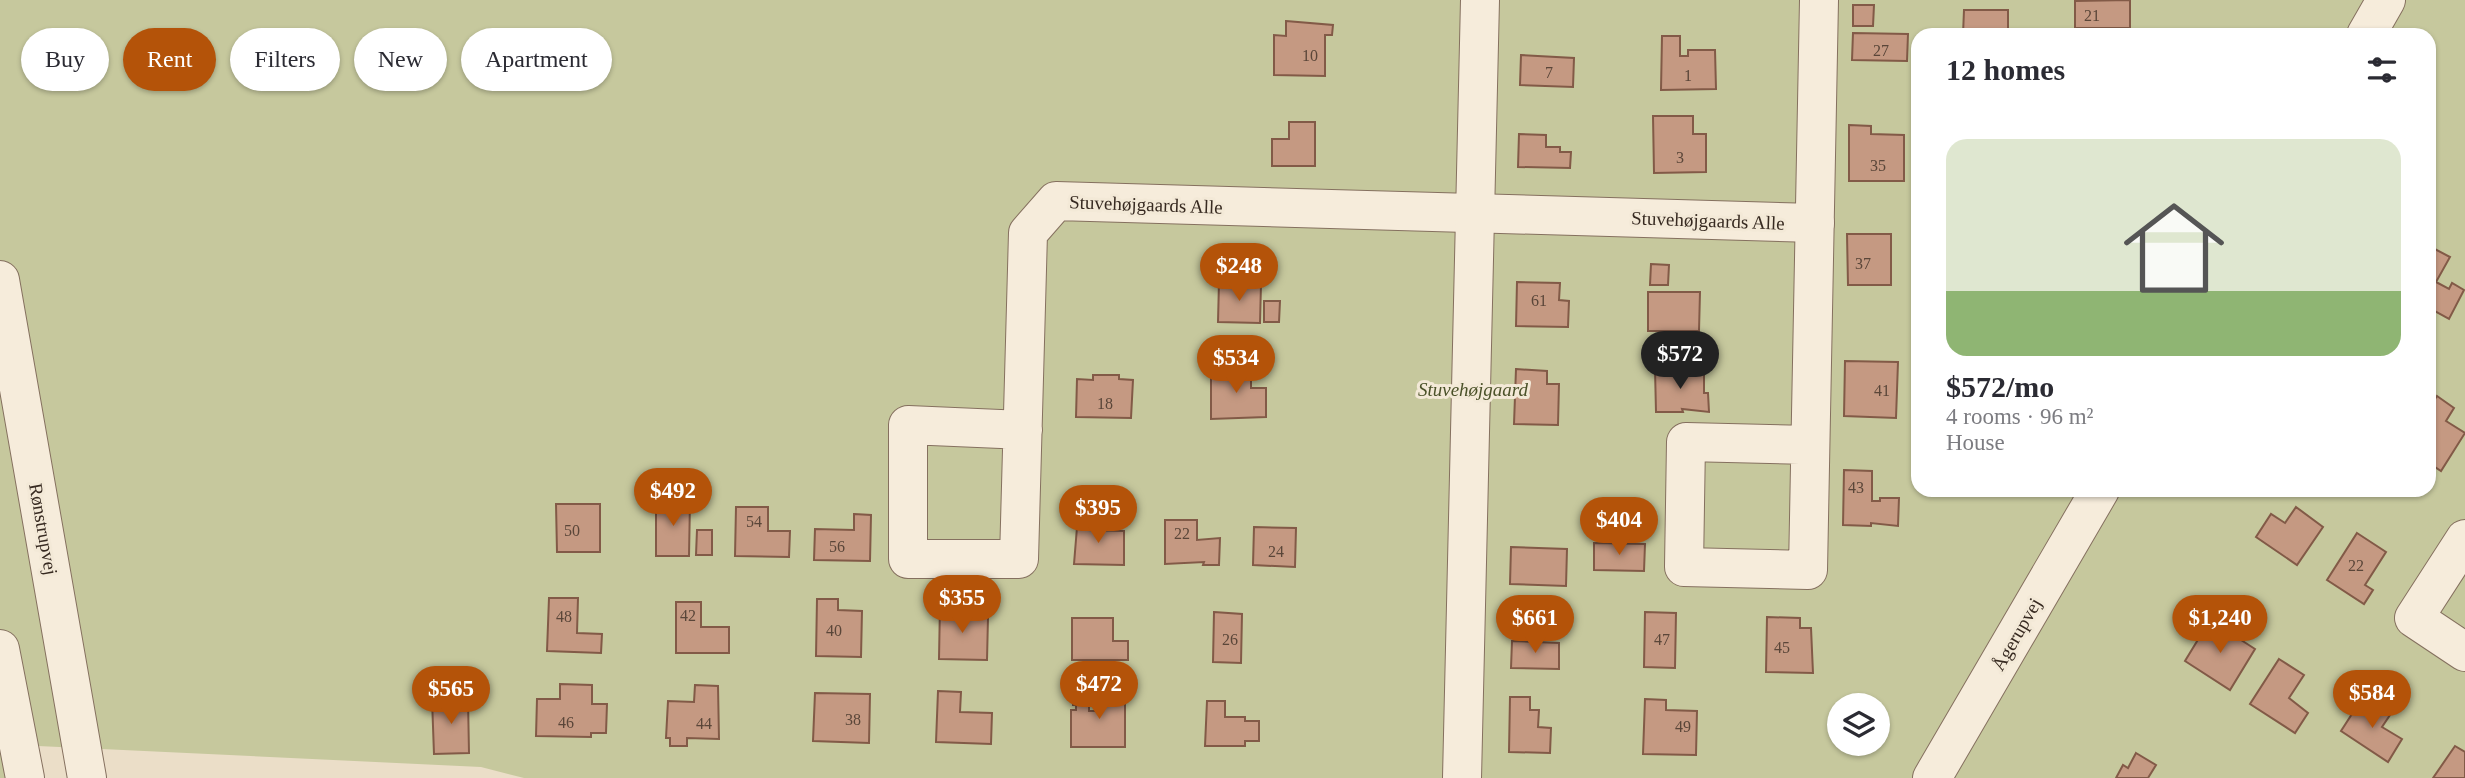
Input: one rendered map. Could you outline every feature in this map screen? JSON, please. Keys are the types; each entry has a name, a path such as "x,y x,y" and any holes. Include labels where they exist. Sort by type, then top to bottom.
{"street":[{"path":"1462,778 1480,0"},
{"path":"1810,444 1686,442 1684,567 1808,570 1819,0"},
{"path":"2370,28 2386,0"},
{"name":"Stuvehøjgaards Alle","path":"1023,430 908,425 908,559 1019,559 1023,430 1028,233 1056,201 1815,223"},
{"name":"Rønstrupvej","path":"0,280 87,778"},
{"name":"Ågerupvej","path":"1932,778 2096,497"},
{"path":"2465,539 2414,618 2465,652"},
{"path":"0,649 25,778"}],"green space":[{"name":"Stuvehøjgaard","path":"0,0 2465,0 2465,778 524,778 481,767 38,746 42,778 0,778"}],"building":[{"path":"2130,0 2130,28 2075,28 2075,1"},
{"path":"1853,5 1874,5 1873,26 1853,26"},
{"path":"1964,10 2008,10 2008,28 1963,28"},
{"path":"1286,21 1333,25 1332,35 1325,35 1325,76 1274,75 1274,35 1286,36"},
{"path":"1853,33 1908,34 1907,61 1852,60"},
{"path":"1662,36 1680,36 1680,56 1688,56 1688,50 1715,50 1716,89 1661,90"},
{"path":"1521,55 1574,58 1573,87 1520,85"},
{"path":"1653,116 1693,116 1693,134 1706,134 1706,172 1654,173"},
{"path":"1289,122 1315,122 1315,166 1272,166 1272,139 1289,139"},
{"path":"1849,125 1871,126 1871,134 1904,135 1904,181 1849,181"},
{"path":"1519,134 1546,135 1546,147 1560,147 1560,152 1571,152 1570,168 1518,167"},
{"path":"1847,234 1891,234 1891,285 1848,285"},
{"path":"2436,250 2450,257 2436,282"},
{"path":"1651,264 1669,265 1668,285 1650,285"},
{"path":"1219,282 1261,284 1260,323 1218,322"},
{"path":"1517,282 1560,283 1559,300 1569,301 1568,327 1516,326"},
{"path":"2436,282 2449,289 2452,283 2464,290 2449,319 2436,312"},
{"path":"1648,292 1700,292 1699,331 1648,331"},
{"path":"1264,301 1280,301 1279,322 1264,322"},
{"path":"1845,361 1898,362 1896,418 1844,416"},
{"path":"1211,369 1251,369 1251,388 1266,388 1266,417 1211,419"},
{"path":"1516,369 1547,371 1547,384 1559,384 1558,425 1514,424"},
{"path":"1655,369 1704,371 1704,393 1708,393 1709,412 1682,409 1683,412 1656,412"},
{"path":"1093,375 1119,375 1119,379 1133,380 1131,418 1076,417 1077,379 1093,380"},
{"path":"2436,398 2454,408 2446,421 2465,433 2441,471 2436,468"},
{"path":"1844,470 1872,471 1872,501 1899,498 1898,526 1871,523 1871,526 1843,525"},
{"path":"656,500 690,501 689,556 656,556"},
{"path":"556,504 600,504 600,552 557,552"},
{"path":"736,507 768,507 768,531 790,531 789,557 735,556"},
{"path":"2296,507 2323,527 2297,565 2256,537 2271,514 2285,523"},
{"path":"854,514 871,515 870,561 814,560 815,529 854,530"},
{"path":"1595,514 1614,515 1614,532 1595,531"},
{"path":"1078,515 1089,515 1088,530 1124,531 1124,565 1074,564"},
{"path":"1165,520 1197,520 1197,540 1220,538 1219,565 1203,565 1204,562 1165,564"},
{"path":"1254,527 1296,528 1295,567 1253,565"},
{"path":"697,530 712,530 712,555 696,555"},
{"path":"2357,533 2386,552 2365,585 2373,590 2364,604 2327,580"},
{"path":"1594,543 1645,544 1644,571 1594,570"},
{"path":"1511,547 1567,549 1566,586 1510,584"},
{"path":"549,598 578,598 577,633 602,634 601,653 547,651"},
{"path":"817,599 838,599 838,610 862,611 861,657 816,656"},
{"path":"676,602 701,602 701,627 729,627 729,653 676,653"},
{"path":"940,605 960,606 960,617 988,617 987,660 939,659"},
{"path":"1214,612 1242,614 1241,663 1213,662"},
{"path":"1645,612 1676,613 1675,668 1644,667"},
{"path":"1513,614 1537,615 1536,631 1512,630"},
{"path":"1767,617 1800,618 1800,628 1811,628 1813,673 1766,672"},
{"path":"1072,618 1113,618 1113,641 1128,641 1128,660 1072,660"},
{"path":"2210,620 2255,649 2230,690 2185,661"},
{"path":"1512,641 1559,643 1559,669 1511,668"},
{"path":"2279,659 2304,675 2289,698 2308,713 2295,733 2250,704"},
{"path":"560,684 592,685 592,704 607,704 606,733 591,733 591,737 536,736 537,699 560,699"},
{"path":"695,685 718,686 719,739 687,738 687,746 670,746 670,738 666,738 668,701 694,702"},
{"path":"938,691 961,692 960,712 992,713 991,744 936,742"},
{"path":"1096,691 1125,691 1125,747 1071,747 1071,710 1076,710 1073,693 1089,693 1089,711 1096,711"},
{"path":"815,693 870,694 869,743 813,741"},
{"path":"1510,697 1530,697 1530,710 1539,710 1538,727 1551,728 1550,753 1509,752"},
{"path":"2363,697 2390,715 2382,727 2402,739 2388,762 2341,731"},
{"path":"432,699 468,699 469,753 434,754"},
{"path":"1645,699 1666,700 1666,710 1697,711 1696,755 1643,754"},
{"path":"1207,701 1225,701 1225,717 1245,717 1245,721 1259,721 1259,741 1245,741 1245,746 1205,746"},
{"path":"2455,746 2465,752 2465,778 2433,778"},
{"path":"2136,753 2156,765 2148,778 2116,778 2123,765 2128,768"}]}
